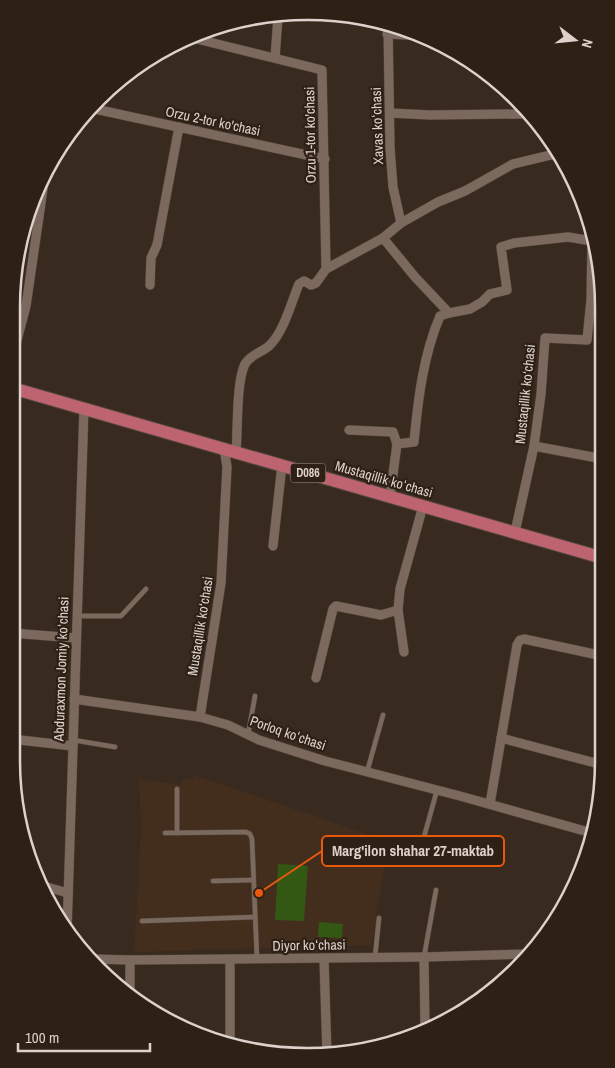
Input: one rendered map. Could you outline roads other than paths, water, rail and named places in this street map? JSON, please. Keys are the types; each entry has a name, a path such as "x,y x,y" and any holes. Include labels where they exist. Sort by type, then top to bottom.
{"main road":[{"name":"Mustaqillik koʻchasi","path":"20,390 595,556"}],"street":[{"path":"275,58 278,22"},
{"name":"Xavas koʻchasi","path":"388,32 393,187 401,223"},
{"name":"Orzu 1-tor ko'chasi","path":"202,40 322,70 326,269"},
{"name":"Orzu 2-tor ko'chasi","path":"99,110 324,159"},
{"path":"390,113 430,115 520,114"},
{"path":"150,285 151,258 157,246 179,127"},
{"path":"236,452 240,385 244,365 251,356 269,346 282,326 299,284 304,281 311,285 316,283 326,269 383,238 401,223 438,202 465,191 513,164 551,155"},
{"path":"20,329 26,306 41,200"},
{"name":"Mustaqillik ko‘chasi","path":"449,313 470,310 490,294 507,290 500,247 514,243 568,237 587,240"},
{"path":"383,238 449,313 440,316 434,330 420,386 414,442 397,444"},
{"name":"Mustaqillik ko‘chasi","path":"515,532 534,446 541,394 544,338 587,340 592,266"},
{"name":"Abduraxmon Jomiy koʻchasi","path":"67,919 84,408"},
{"path":"349,430 393,432 397,444 390,496"},
{"path":"534,446 595,457"},
{"name":"Mustaqillik ko‘chasi","path":"200,717 222,583 227,467 224,448"},
{"path":"273,546 282,465"},
{"path":"404,652 398,601 423,506"},
{"path":"316,678 333,610 336,606 381,615 398,610"},
{"path":"20,634 76,638"},
{"path":"490,804 517,645 520,640 524,639 595,654"},
{"name":"Porloq koʻchasi","path":"74,698 200,717 228,725 260,740 306,755 490,804 586,832"},
{"path":"501,738 595,763"},
{"path":"20,739 73,743"},
{"path":"50,888 68,893"},
{"name":"Diyor koʻchasi","path":"100,959 230,960 520,954"},
{"path":"424,957 425,1023"},
{"path":"324,958 326,1047"},
{"path":"130,960 130,987"},
{"path":"230,960 230,1037"}],"lane":[{"path":"77,616 121,616 146,589"},
{"path":"248,735 255,696"},
{"path":"367,772 383,715"},
{"path":"73,743 115,746"},
{"path":"176,789 177,833"},
{"path":"424,837 437,790"},
{"path":"165,833 246,832 250,834 252,839 257,959"},
{"path":"213,881 253,880"},
{"path":"424,957 436,890"},
{"path":"142,921 255,917"},
{"path":"374,957 379,918"}],"place":[{"name":"Marg'ilon shahar 27-maktab","path":"259,893"}]}
